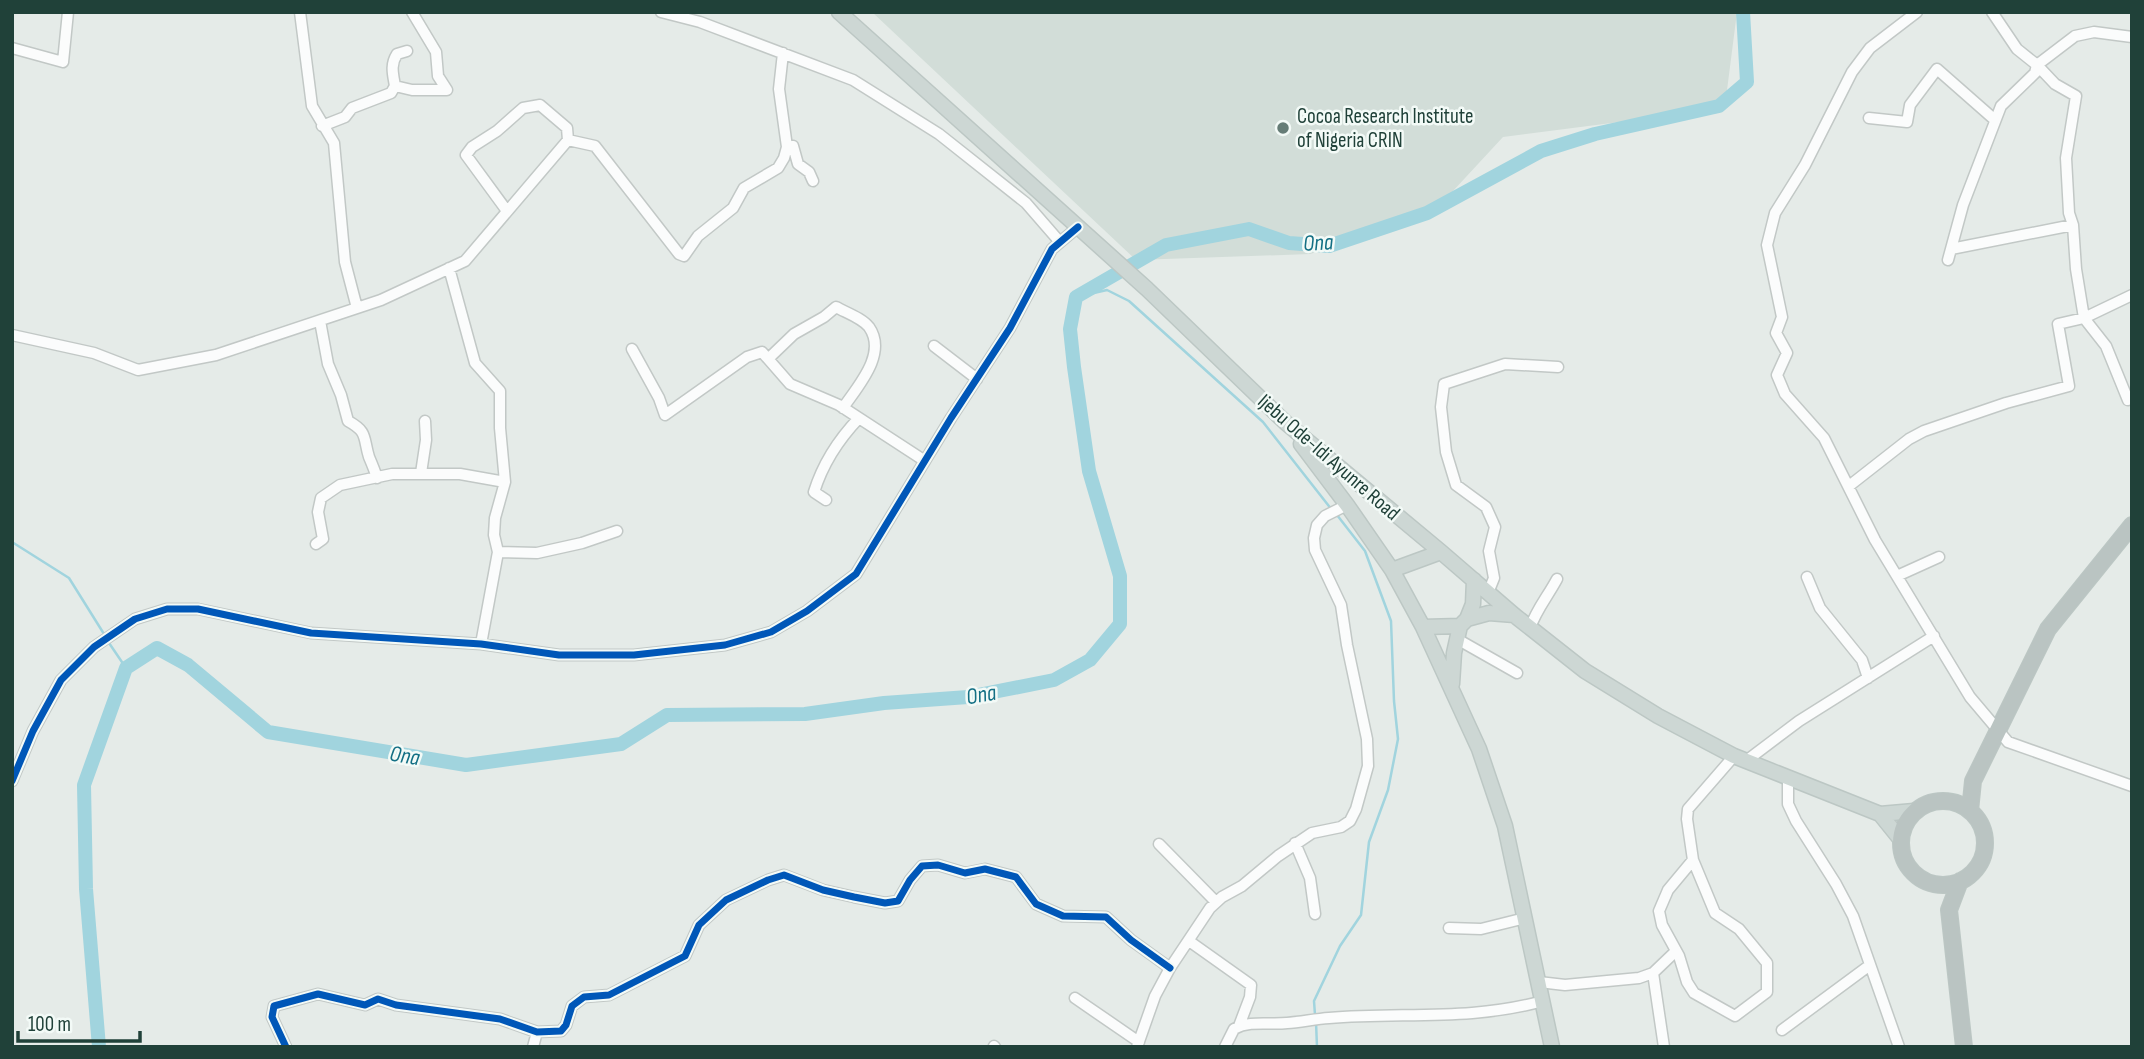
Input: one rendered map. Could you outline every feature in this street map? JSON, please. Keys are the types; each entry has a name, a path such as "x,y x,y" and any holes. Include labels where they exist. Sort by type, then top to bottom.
{"highway":[{"path":"1970,811 1973,782 2048,629 2132,525"},
{"path":"1949,802 1973,782"},
{"path":"1934,802 1949,802 1970,811 1983,830 1984,853 1973,872 1960,881 1945,884 1929,882 1916,875 1906,863 1901,841 1905,826 1914,811 1934,802"},
{"path":"1960,881 1949,909 1964,1047"},
{"path":"1929,882 1949,909"}],"main road":[{"name":"Ijebu Ode-Idi Ayunre Road","path":"839,12 1147,289 1286,423 1514,615 1585,671 1658,716 1740,758 1880,814"},
{"path":"1286,423 1342,507 1392,570 1423,627 1479,749 1505,826 1552,1047"},
{"path":"1392,570 1441,552"},
{"path":"1452,693 1452,670 1461,628 1473,604 1474,580"},
{"path":"1423,627 1461,628 1489,613 1514,615"},
{"path":"1880,814 1914,811"},
{"path":"1880,814 1901,841"}],"street":[{"path":"12,48 63,62 68,12"},
{"path":"300,12 312,106 334,144 345,262 356,308"},
{"path":"395,86 412,90 447,90 438,76 436,52 412,12"},
{"path":"662,12 700,22 853,79 939,134 1026,203 1059,242"},
{"path":"1917,12 1870,48 1852,72 1805,165 1775,213 1767,245 1783,317 1776,333 1787,353 1777,375 1778,380 1785,394 1824,438 1875,540 1970,697 1998,731 2008,742 2132,786"},
{"path":"1993,12 2017,49 2055,84 2076,96 2066,158 2069,213 2073,225 2076,269 2084,318 2106,346 2128,400 2132,399"},
{"path":"2073,225 1949,255 1963,205 2001,106 2035,73 2037,65 2075,36 2094,32 2132,37"},
{"path":"322,126 345,117 352,108 391,93 395,86 391,69 393,60 397,54 407,51"},
{"path":"568,140 595,146 679,254 684,256 698,236 733,208 744,188 778,168 787,147 779,89 783,53"},
{"path":"1870,118 1907,122 1910,105 1937,69 1995,120"},
{"path":"12,335 94,353 138,370 216,355 381,300 465,261 568,140 567,128 540,105 523,108 497,131 472,146 466,155 507,211"},
{"path":"787,147 793,146 798,164 809,172 813,181"},
{"path":"12,781 33,731 61,680 94,647 135,619 167,609 198,609 311,633 481,644 559,655 634,655 725,645 771,632 807,611 856,574 1010,328 1052,249 1078,227"},
{"path":"449,268 475,363 499,391 505,482 495,518 494,535 498,552 481,644"},
{"path":"1849,486 1909,439 1924,431 2006,403 2069,386 2058,324 2084,318 2132,295"},
{"path":"769,358 794,334 836,307 862,321 871,329 875,348 872,362 843,408"},
{"path":"320,321 328,363 348,421 360,427 366,437 377,478"},
{"path":"934,346 977,379"},
{"path":"632,349 659,398 665,415 747,357 762,352 790,384 843,408 925,461"},
{"path":"1488,593 1494,578 1489,551 1495,527 1486,507 1456,485 1446,452 1441,407 1444,384 1505,364 1558,367"},
{"path":"826,500 814,492 818,478 829,454 859,418"},
{"path":"421,473 426,440 425,421"},
{"path":"316,544 323,539 318,512 321,498 340,485 392,474 421,473 460,474 505,482"},
{"path":"1075,998 1138,1044 1155,996 1170,968 1216,902 1242,886 1295,843 1312,833 1341,827 1350,821 1368,766 1367,739 1341,605 1315,550 1314,530 1325,516 1342,507"},
{"path":"498,552 537,552 617,531"},
{"path":"1897,576 1939,557"},
{"path":"1807,577 1820,608 1862,660 1868,678"},
{"path":"1530,628 1535,612 1541,608 1558,579"},
{"path":"1461,628 1517,673"},
{"path":"1693,860 1668,890 1659,911 1662,925 1694,993 1735,1016 1766,992 1767,963 1738,929 1715,913 1693,860 1688,809 1740,758 1934,636"},
{"path":"1788,777 1788,804 1853,916 1899,1047"},
{"path":"1295,843 1310,878 1315,914"},
{"path":"1159,844 1216,902"},
{"path":"286,1047 272,1017 274,1006 318,994 365,1005 378,999 396,1005 500,1019 537,1032 561,1031 566,1025 572,1006 584,997 609,995 685,956 699,925 726,900 784,875 823,890 885,903 898,901 922,866 938,865 965,873 985,869 1016,877 1037,904 1063,916 1106,917 1131,940 1170,968"},
{"path":"1448,928 1481,929 1525,918"},
{"path":"1189,941 1251,985 1250,997 1239,1026"},
{"path":"1539,982 1549,981 1565,985 1639,978 1653,973 1676,951"},
{"path":"1782,1030 1870,965"},
{"path":"1653,973 1664,1047"},
{"path":"1225,1047 1234,1029 1239,1026 1331,1017 1462,1015 1543,1001"},
{"path":"533,1047 537,1032"}],"shaded area":[{"name":"Cocoa Research Institute of Nigeria CRIN","path":"872,12 1737,12 1726,98 1635,120 1503,137 1428,218 1310,254 1136,260"}],"waterway":[{"name":"Ona","path":"99,1047 86,889 84,785 126,668 157,648 188,665 268,732 466,765 621,744 667,715 805,714 884,703 968,697 1054,680 1090,660 1120,624 1120,576 1089,471 1074,367 1070,329 1076,297 1166,245 1249,229 1289,243 1329,246 1427,213 1541,151 1595,134 1719,106 1747,82 1743,12"},
{"path":"1076,297 1107,290 1129,301 1263,422 1332,510"},
{"path":"1315,1015 1314,1001 1340,946 1361,915 1369,842 1388,790 1398,739 1391,621 1365,551 1337,515"},
{"path":"12,542 69,578 104,634"},
{"path":"107,640 126,668"},
{"path":"1316,1022 1317,1047"}],"cycle path":[{"path":"12,781 33,731 61,680 94,647 135,619 167,609 198,609 311,633 481,644 559,655 634,655 725,645 771,632 807,611 856,574 951,418 1010,328 1052,249 1078,227"},
{"path":"286,1047 272,1017 274,1006 318,994 365,1005 378,999 396,1005 500,1019 537,1032 561,1031 566,1025 572,1006 584,997 609,995 685,956 699,925 726,900 784,875 823,890 885,903 898,901 922,866 938,865 965,873 985,869 1016,877 1036,904 1063,916 1106,917 1131,940 1170,968"}],"place":[{"name":"Cocoa Research Institute of Nigeria CRIN","path":"1283,128"}]}
